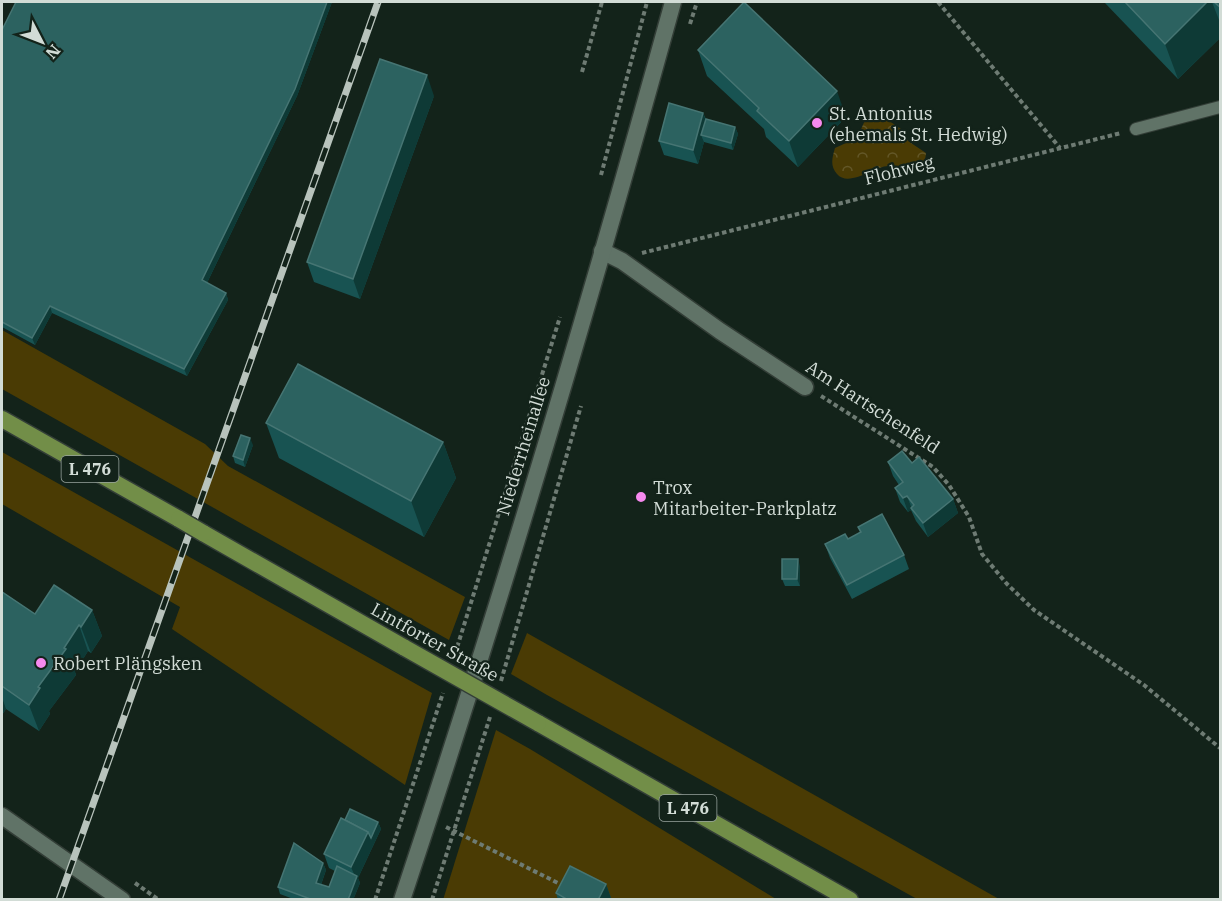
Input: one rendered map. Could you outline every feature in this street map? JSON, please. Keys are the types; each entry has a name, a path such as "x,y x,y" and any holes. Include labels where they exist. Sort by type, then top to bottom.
{"main road":[{"name":"Niederrheinallee","path":"402,900 428,822 602,251 673,2"},
{"name":"Am Hartschenfeld","path":"602,251 622,261 720,331 805,387"},
{"name":"Lintforter Straße","path":"2,419 843,897"},
{"path":"2,816 122,900"}],"lane":[{"path":"1136,129 1221,107"}],"path":[{"path":"582,72 602,2"},
{"path":"599,184 647,2"},
{"path":"938,2 1060,148"},
{"name":"Flohweg","path":"622,261 644,252 1136,129"},
{"path":"453,659 562,309"},
{"name":"Am Hartschenfeld","path":"805,387 933,467 949,486 969,517 982,554 1007,584 1034,609 1144,685 1221,748"},
{"path":"375,900 446,681"},
{"path":"428,822 455,830 558,883"}],"green space":[{"path":"876,112 901,129 908,141 926,153 924,167 911,170 888,166 855,178 842,178 832,165 835,148 857,138 867,116"},
{"path":"2,330 205,444 228,466 465,597 449,640 2,389"},
{"path":"2,452 432,693 405,785 172,629 180,607 2,504"},
{"path":"527,633 999,899 917,899 547,695 511,674"},
{"path":"496,730 530,749 776,899 443,900"}],"building":[{"path":"16,2 327,2 295,89 202,280 226,293 184,369 50,306 32,338 2,322 2,30"},
{"path":"744,2 837,91 789,141 757,111 759,108 698,50"},
{"path":"1125,2 1207,2 1165,44"},
{"path":"380,59 427,75 353,279 307,262"},
{"path":"669,103 703,113 693,150 659,141"},
{"path":"706,119 735,127 731,143 701,135"},
{"path":"298,364 443,442 411,501 266,423"},
{"path":"241,435 250,438 243,460 233,456"},
{"path":"902,451 912,463 919,457 953,499 923,523 911,508 914,505 907,496 903,498 895,488 903,482 888,462"},
{"path":"882,514 904,555 847,585 825,544 845,534 848,539 861,532 858,527"},
{"path":"782,559 798,559 797,579 782,579"},
{"path":"54,585 92,610 81,627 79,625 64,648 66,649 38,687 40,688 29,705 2,686 2,592 35,614"},
{"path":"350,809 378,822 371,838 368,832 345,820"},
{"path":"341,818 368,832 351,867 324,854"},
{"path":"294,843 323,863 316,883 329,887 337,866 357,876 348,900 313,900 278,887"},
{"path":"570,866 606,884 598,900 568,900 556,893"}],"railway":[{"path":"59,900 378,2"}],"place":[{"name":"St. Antonius (ehemals St. Hedwig)","path":"817,123"},
{"name":"Trox Mitarbeiter-Parkplatz","path":"641,497"},
{"name":"Robert Plängsken","path":"41,663"}]}
